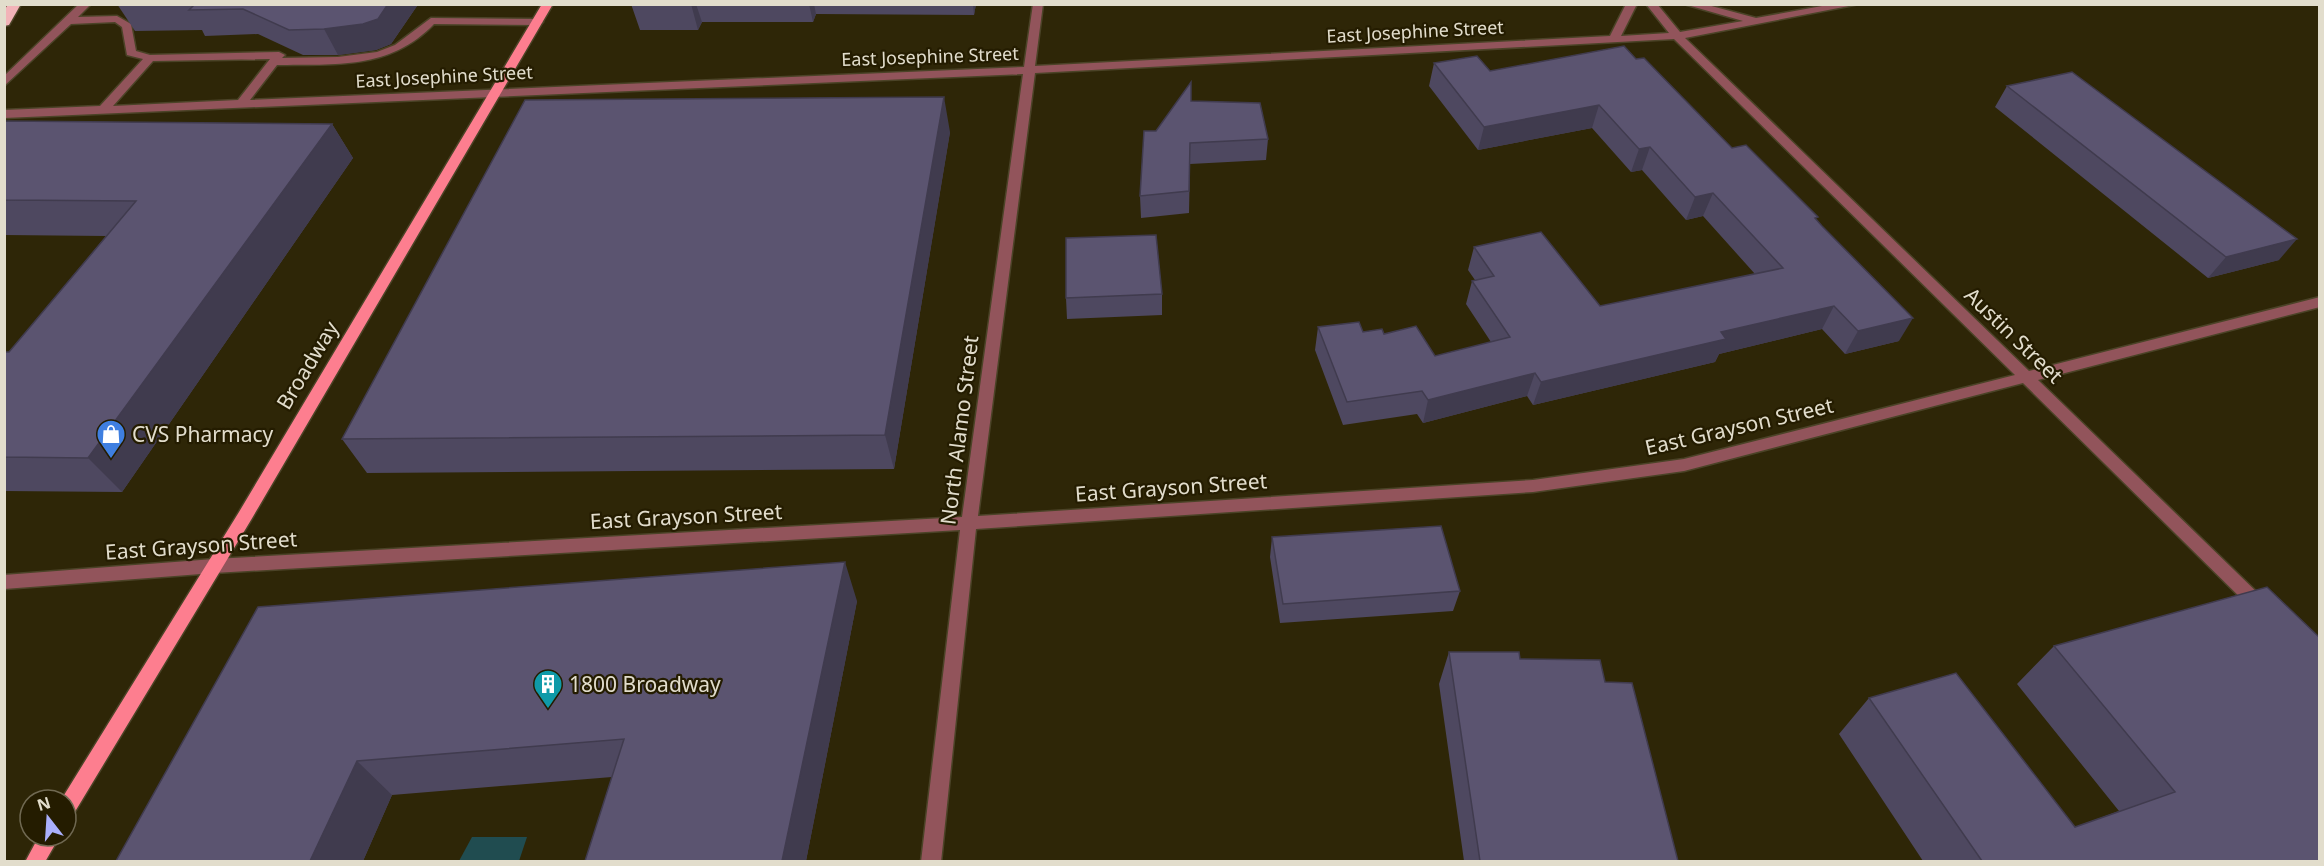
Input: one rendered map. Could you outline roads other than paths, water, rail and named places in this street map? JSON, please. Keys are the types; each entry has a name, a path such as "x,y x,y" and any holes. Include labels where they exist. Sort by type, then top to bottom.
{"highway":[{"path":"4,22 15,4"}],"main road":[{"name":"Broadway","path":"78,789 214,566 548,4"},
{"path":"34,861 42,848"}],"street":[{"path":"4,83 86,4"},
{"name":"North Alamo Street","path":"931,861 969,523 1038,4"},
{"path":"1614,39 1632,4"},
{"name":"Austin Street","path":"1652,4 1677,36 2269,615"},
{"path":"1689,4 1757,22"},
{"name":"East Josephine Street","path":"4,114 1028,70 1677,36 1854,4"},
{"path":"69,21 117,19 127,26 131,53 150,58 279,55 242,103"},
{"path":"275,62 364,59 396,50 421,34 431,21 538,22"},
{"path":"104,109 150,58"},
{"name":"East Grayson Street","path":"4,582 214,566 969,523 1533,486 1684,465 2319,302"}],"water":[{"path":"472,837 527,837 519,861 459,861"}],"place":[{"name":"CVS Pharmacy","path":"111,460"},
{"name":"1800 Broadway","path":"548,710"}]}
